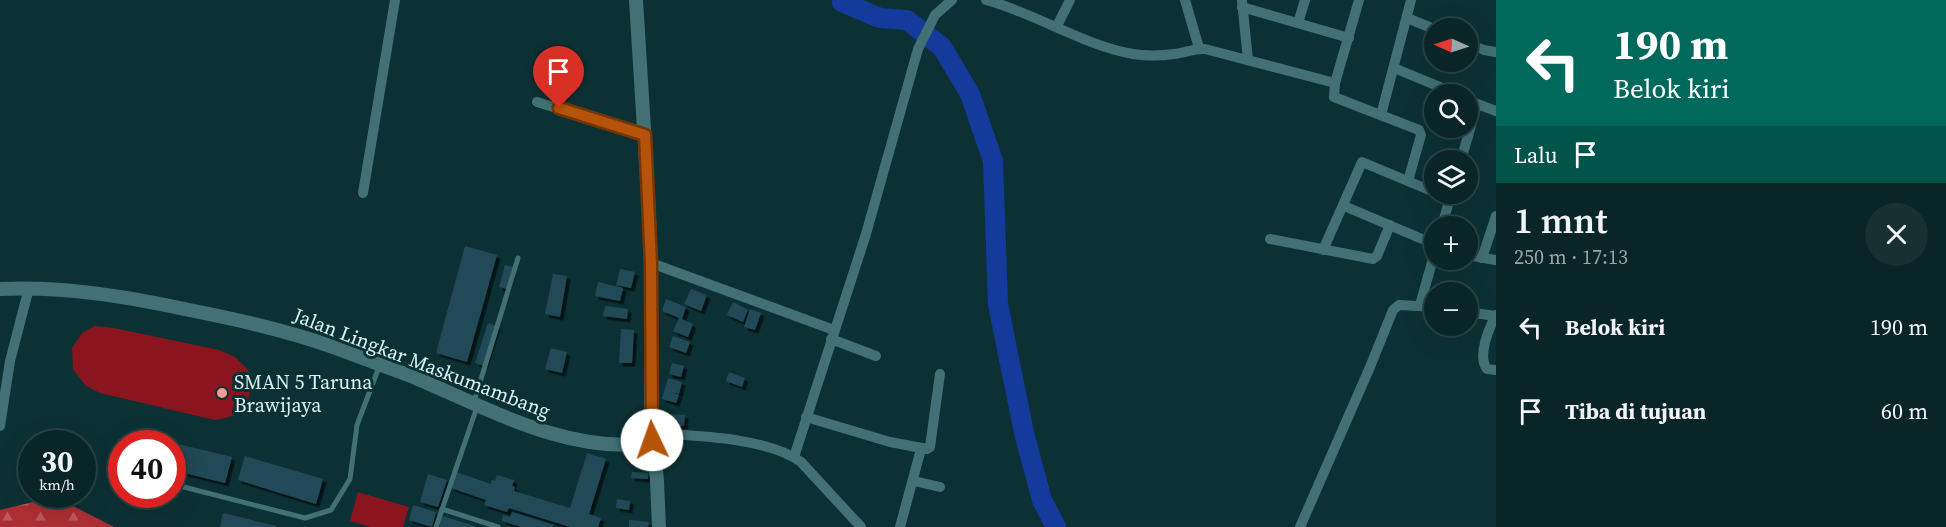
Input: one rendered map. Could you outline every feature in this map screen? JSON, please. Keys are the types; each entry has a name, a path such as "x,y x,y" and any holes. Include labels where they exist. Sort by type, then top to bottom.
{"street":[{"path":"363,193 395,0"},
{"path":"636,0 651,263 652,438 659,527"},
{"path":"794,457 866,234 918,49 935,15 952,0"},
{"path":"986,0 1002,4 1099,45 1131,54 1166,55 1199,48 1335,83"},
{"path":"1056,26 1070,0"},
{"path":"1185,0 1199,48"},
{"path":"1298,23 1305,0"},
{"path":"1359,0 1333,93 1336,99 1419,130 1421,135 1408,181"},
{"path":"1381,115 1411,0"},
{"path":"1248,60 1242,4 1349,38"},
{"path":"1407,18 1424,25"},
{"path":"1478,48 1496,52"},
{"path":"1394,68 1433,84"},
{"path":"537,102 645,135"},
{"path":"1478,104 1496,111"},
{"path":"1323,250 1362,162 1424,188"},
{"path":"1344,206 1424,240"},
{"path":"1482,258 1496,216"},
{"path":"1270,239 1374,259 1390,225"},
{"path":"1478,257 1496,260"},
{"path":"651,263 832,335 876,356"},
{"path":"1420,305 1430,270"},
{"path":"0,426 10,361 29,288"},
{"name":"Jalan Lingkar Maskumambang","path":"0,289 29,288 116,295 233,319 285,331 576,441 629,446 652,438"},
{"path":"1300,527 1393,310 1400,305 1424,306"},
{"path":"1478,314 1496,316 1485,340 1484,361 1487,369 1496,370"},
{"path":"806,417 890,442 927,449 930,447 940,374"},
{"path":"652,438 754,443 794,457 861,527"},
{"path":"900,527 921,449"},
{"path":"914,481 940,487"}],"lane":[{"path":"436,527 476,405 518,258"},
{"path":"186,488 305,518 331,510 350,479 357,425 380,365"},
{"path":"442,509 498,527"}],"green space":[{"path":"18,506 18,508 77,508 114,527 0,527 0,510"}],"shaded area":[{"path":"95,326 219,350 235,357 250,372 250,391 245,405 234,415 215,420 100,393 86,386 73,369 72,348 82,333"},
{"path":"358,492 409,507 403,527 370,527 350,521"}],"building":[{"path":"465,246 497,255 467,362 436,353"},
{"path":"505,265 513,267 507,289 499,287"},
{"path":"620,269 635,272 631,288 616,285"},
{"path":"553,274 567,276 560,317 545,314"},
{"path":"598,282 623,288 620,301 595,296"},
{"path":"691,289 707,295 701,311 684,304"},
{"path":"666,299 686,307 682,319 693,324 688,337 673,331 679,318 662,311"},
{"path":"733,302 748,310 743,322 727,315"},
{"path":"605,306 628,309 627,319 603,316"},
{"path":"750,309 761,313 755,330 744,327"},
{"path":"488,323 497,326 484,366 475,363"},
{"path":"621,329 634,330 632,363 619,363"},
{"path":"673,336 690,342 686,353 669,347"},
{"path":"551,348 567,352 562,373 545,369"},
{"path":"672,363 684,366 681,377 669,374"},
{"path":"729,372 745,378 742,387 726,381"},
{"path":"668,378 682,382 679,394 670,392 679,395 676,403 662,399"},
{"path":"671,414 685,415 684,426 670,425"},
{"path":"186,446 232,457 225,483 186,473"},
{"path":"587,453 606,459 589,514 601,518 598,527 570,527 509,508 507,512 484,505 486,500 451,488 456,472 491,484 497,475 514,480 512,486 515,487 514,491 570,508"},
{"path":"245,456 323,479 316,504 238,480"},
{"path":"632,472 648,473 648,479 631,478"},
{"path":"428,474 447,480 438,507 420,502"},
{"path":"617,499 630,501 629,510 616,508"},
{"path":"413,505 436,512 432,527 409,520"},
{"path":"512,512 554,525 553,527 521,527 502,521 503,515 510,517"},
{"path":"223,513 276,526 276,527 220,527"},
{"path":"442,516 475,526 475,527 439,527"},
{"path":"629,520 649,522 648,527 629,527"}],"waterway":[{"path":"842,0 842,2 880,18 907,20 942,47 970,94 993,161 998,304 1025,437 1042,500 1056,527"}],"place":[{"name":"SMAN 5 Taruna Brawijaya","path":"222,393"}],"route":[{"path":"559,108 645,135 651,263 652,440"}]}
